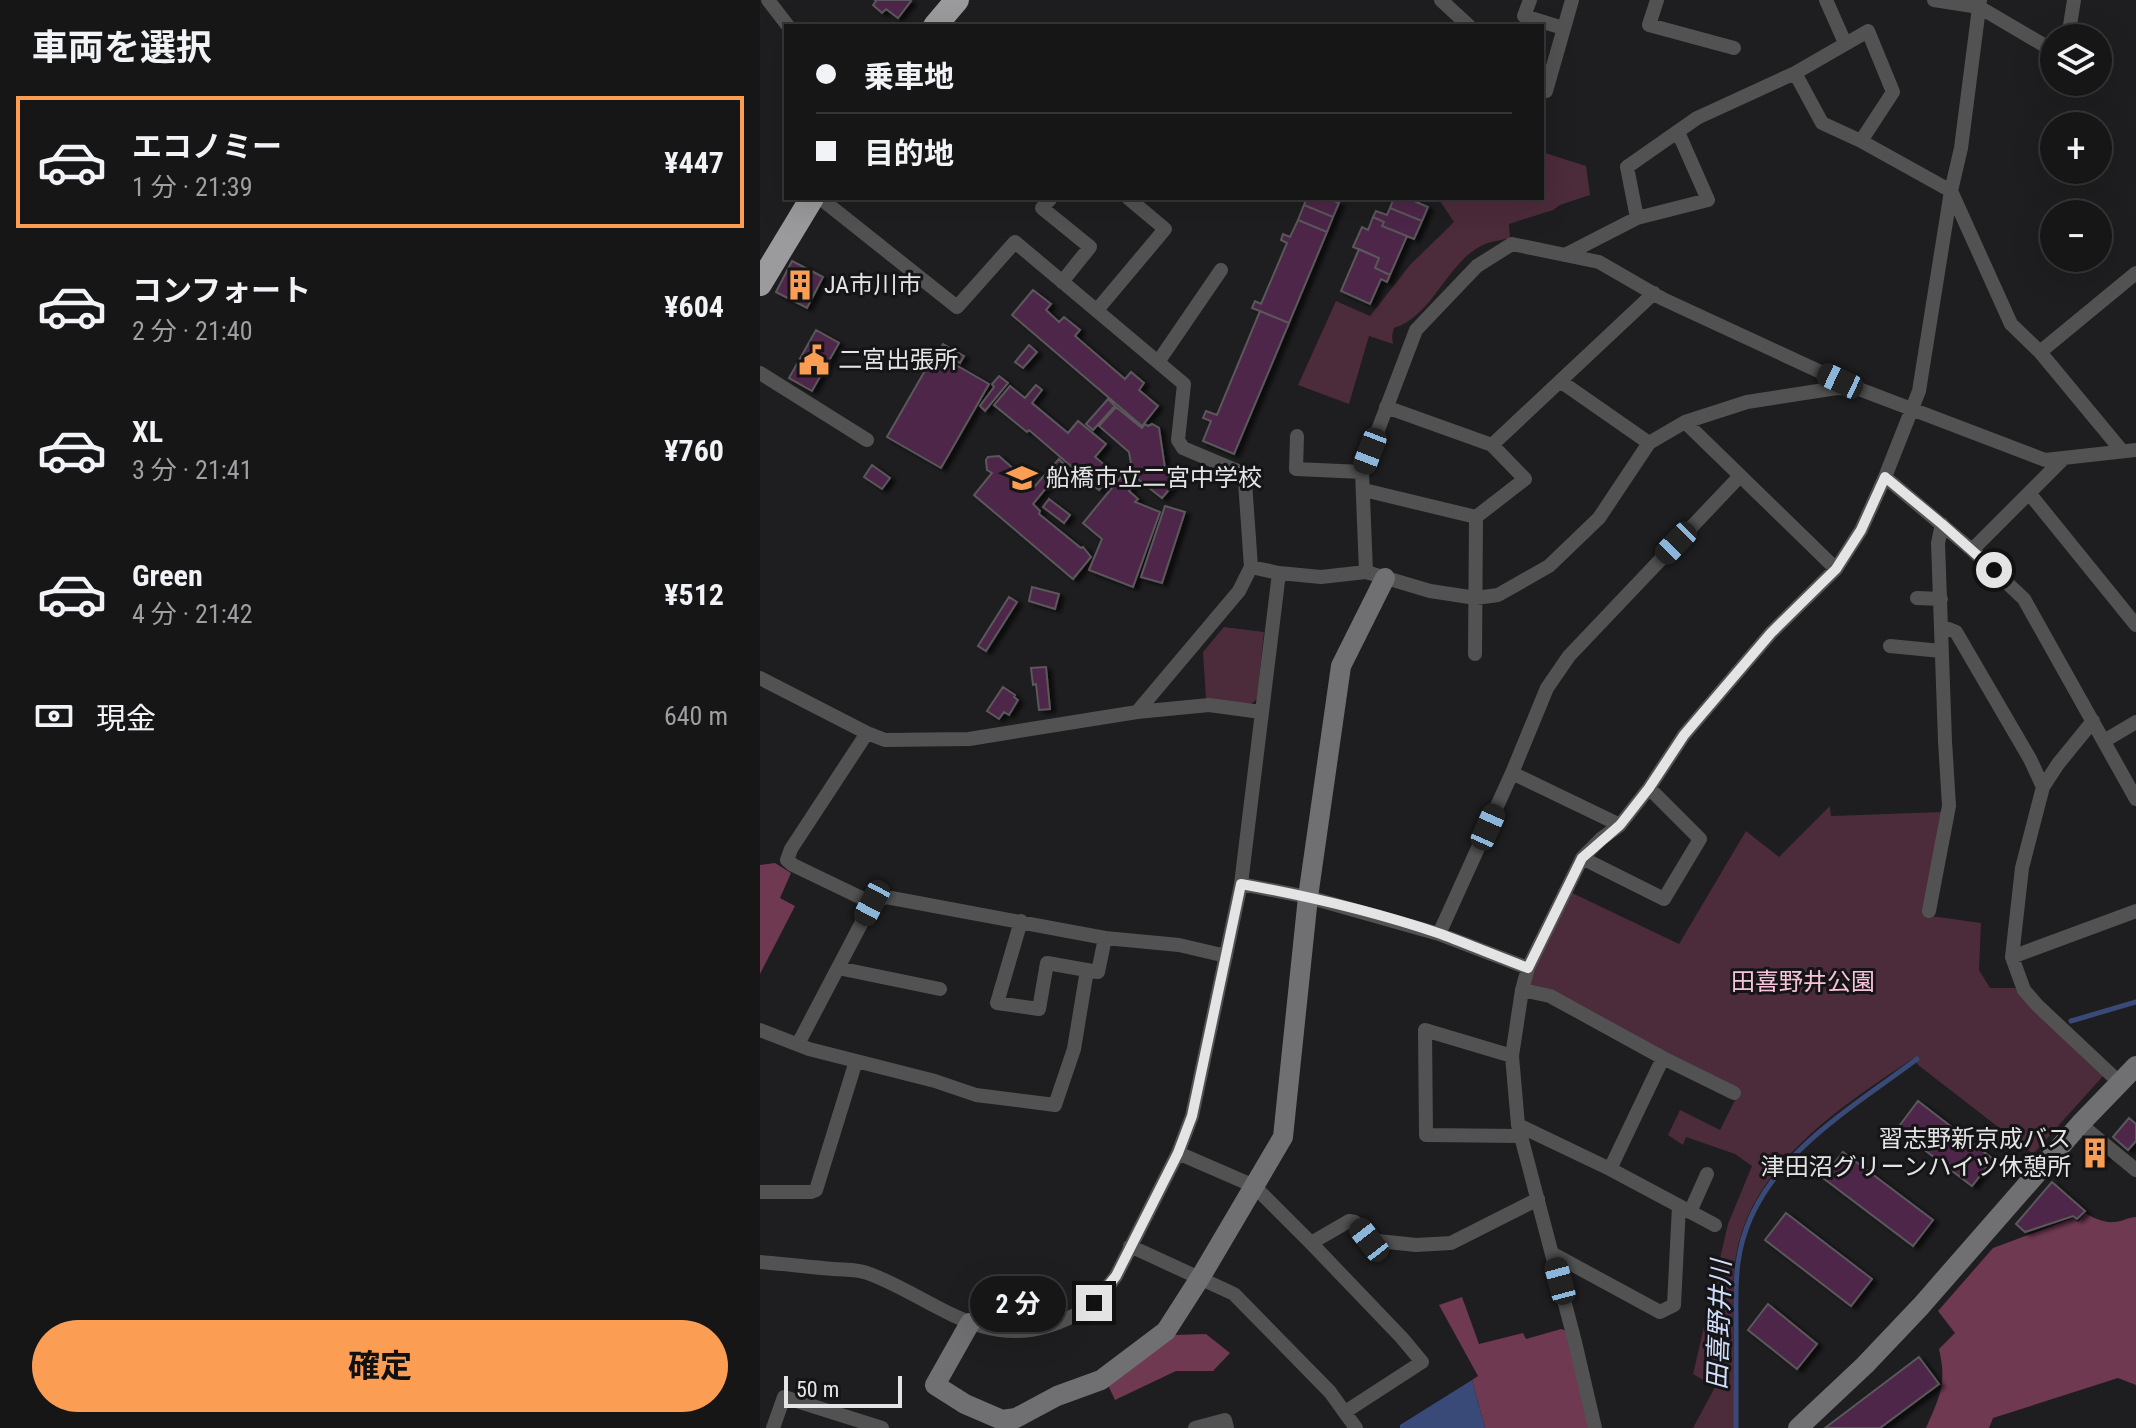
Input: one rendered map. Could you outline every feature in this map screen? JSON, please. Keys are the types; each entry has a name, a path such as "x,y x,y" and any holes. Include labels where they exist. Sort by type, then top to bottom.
{"highway":[{"path":"937,24 957,0"},
{"path":"760,284 811,200"}],"street":[{"path":"768,0 786,24"},
{"path":"1441,0 1467,24"},
{"path":"1530,0 1524,16 1563,28"},
{"path":"1544,91 1572,0"},
{"path":"1657,0 1649,25 1734,48"},
{"path":"1826,0 1845,43"},
{"path":"1934,0 1980,3 2040,42"},
{"path":"2070,24 2074,0"},
{"path":"1595,1428 1519,1130 1512,1056 1522,990 1528,968 1582,858 1620,825 1684,735 1771,633 1836,569 1861,530 1919,391 1951,191 1961,148 1980,3"},
{"path":"1637,218 1627,167 1697,118 1795,73 1868,31 1893,92 1861,141"},
{"path":"1795,73 1822,123 1951,191 2011,324 2129,450"},
{"path":"1565,255 1637,218 1708,200 1678,132"},
{"path":"823,200 957,307 1015,242 1184,384 1178,440 1183,448 1240,472 1245,482 1251,567 1239,591 1137,712"},
{"path":"1049,200 1042,208 1090,247 1062,282"},
{"path":"1097,310 1165,229 1130,200"},
{"path":"970,1323 935,1385 1000,1424 1057,1396 1101,1380 1166,1331 1283,1137 1308,897 1341,666 1375,575 1362,472 1416,330 1477,266 1512,244 1599,262 1654,293 1859,389 2045,460 2129,450"},
{"path":"1158,362 1221,270"},
{"path":"2040,352 2136,273"},
{"path":"1492,445 1654,293"},
{"path":"760,373 867,440"},
{"path":"1560,381 1649,443"},
{"path":"1251,567 1321,577 1375,575 1430,591 1476,598 1498,595 1549,566 1599,518 1649,443 1685,422 1747,402 1837,388 1859,389"},
{"path":"1386,407 1492,445 1525,479 1476,517"},
{"path":"1685,422 1836,569"},
{"path":"1297,436 1296,469 1362,472"},
{"path":"1972,550 2064,457"},
{"path":"1439,934 1547,688 1569,656 1740,476"},
{"path":"1885,477 1972,550 2024,599 2136,799"},
{"path":"1364,490 1476,517"},
{"path":"2029,493 2136,625"},
{"path":"1475,654 1476,517"},
{"path":"1929,911 1949,806 1938,543 1942,524"},
{"path":"760,1262 869,1273 970,1323 997,1331 1017,1332 1065,1321 1103,1294 1116,1276 1178,1153 1192,1116 1241,884 1279,573"},
{"path":"1917,598 1941,599"},
{"path":"1941,626 1956,632 2043,787"},
{"path":"1890,646 1941,651"},
{"path":"760,678 885,740 969,739 1137,712 1209,705 1261,712"},
{"path":"2093,721 2043,787 2022,868 2012,957 2024,990 2120,1083"},
{"path":"2104,741 2136,722"},
{"path":"867,733 791,849 787,860 872,903"},
{"path":"1512,773 1620,825"},
{"path":"1582,858 1664,899 1700,839 1649,788"},
{"path":"1241,884 1308,897 1439,934 1528,968"},
{"path":"798,1044 872,903 886,897 1105,938 1179,945 1226,956"},
{"path":"2012,957 2136,911"},
{"path":"1021,921 997,1003 1039,1009 1047,963 1098,972 1105,938"},
{"path":"838,968 940,989"},
{"path":"760,1030 809,1049 935,1081 976,1095 1055,1105 1074,1049 1087,970"},
{"path":"1522,990 1550,996 1734,1093"},
{"path":"1512,1056 1425,1030 1426,1135 1519,1130 1610,1169 1715,1225"},
{"path":"1610,1169 1663,1058"},
{"path":"760,1192 816,1190 856,1061"},
{"path":"1798,1428 1865,1365 1952,1273 2080,1124 2136,1066"},
{"path":"2080,1124 2136,1170"},
{"path":"1178,1153 1254,1186 1422,1362 1345,1412"},
{"path":"1553,1254 1660,1312 1674,1305 1684,1209 1707,1174"},
{"path":"1311,1243 1349,1221 1355,1222 1369,1240 1416,1245 1451,1243 1538,1199"},
{"path":"1130,1246 1234,1294 1330,1392 1356,1428"},
{"path":"773,1428 784,1397 880,1428"},
{"path":"1195,1428 1225,1420 1227,1428"}],"green space":[{"path":"1544,153 1586,166 1590,195 1509,224 1510,238 1485,244 1460,262 1420,312 1394,328 1393,344 1369,336 1349,404 1298,385 1336,301 1370,316 1410,265 1454,222 1439,200 1544,200"},
{"path":"1224,627 1264,632 1257,699 1251,704 1206,699 1203,652"},
{"name":"田喜野井公園","path":"1830,806 1831,816 1943,812 1924,915 1981,923 1979,970 1990,988 2015,988 2103,1076 2033,1154 1918,1065 1914,1058 1828,1119 1777,1169 1758,1197 1743,1229 1733,1280 1734,1428 1693,1428 1715,1387 1693,1374 1728,1224 1752,1166 1735,1154 1686,1137 1683,1145 1668,1135 1680,1110 1720,1130 1739,1092 1524,982 1566,890 1679,944 1746,831 1779,857"}],"shaded area":[{"path":"775,863 791,873 780,898 795,906 760,974 760,865"},
{"path":"2085,1213 2110,1222 2136,1217 2136,1385 2118,1378 1993,1418 1989,1428 1926,1428 1941,1390 1939,1349 1955,1333 1938,1311 1993,1248 2073,1218 2078,1222"},
{"path":"1462,1297 1479,1344 1523,1333 1526,1339 1561,1329 1567,1331 1589,1428 1485,1428 1472,1380 1478,1376 1439,1305"},
{"path":"1206,1334 1230,1353 1213,1371 1176,1371 1115,1400 1108,1385 1174,1335"}],"water":[{"path":"1472,1380 1485,1428 1400,1428 1400,1425"}],"building":[{"path":"875,0 911,1 898,18 886,9 882,13 873,5"},
{"path":"1306,200 1339,203 1333,217 1304,205"},
{"path":"1393,200 1412,200 1428,207 1422,221 1390,208"},
{"path":"1304,205 1333,217 1327,232 1298,220"},
{"path":"1390,208 1422,221 1414,239 1382,226 1384,222 1373,217 1376,211 1387,215"},
{"path":"1373,217 1384,222 1382,226 1407,236 1390,275 1375,268 1379,258 1353,247 1362,227 1368,230"},
{"path":"1298,220 1327,232 1289,323 1252,308 1255,301 1261,304 1287,243 1281,240 1283,234 1290,237"},
{"path":"1359,249 1379,258 1375,268 1390,275 1387,282 1381,279 1370,304 1341,291"},
{"name":"JA市川市","path":"792,261 823,277 807,308 776,292"},
{"path":"1033,290 1051,304 1046,310 1059,322 1064,317 1080,330 1075,336 1125,379 1131,372 1144,383 1139,390 1158,406 1142,426 1012,315"},
{"path":"1260,311 1289,323 1234,454 1203,441 1211,421 1203,418 1206,411 1217,415"},
{"path":"816,330 839,343 812,391 789,378"},
{"path":"943,344 964,356 960,363 940,351"},
{"path":"1029,345 1037,352 1023,368 1015,362"},
{"path":"935,353 989,384 941,468 887,437"},
{"path":"999,376 1008,383 985,411 980,406"},
{"path":"1036,385 1042,390 1032,403 1068,433 1078,421 1106,444 1095,457 1114,473 1099,490 1029,430 1027,432 994,405 1010,386 1025,398"},
{"path":"1108,399 1115,406 1093,430 1086,424"},
{"path":"1116,407 1142,428 1145,424 1152,424 1159,428 1165,468 1179,478 1162,498 1133,475 1129,452 1099,426"},
{"path":"999,456 1034,487 1059,459 1065,465 1033,504 1040,511 1039,514 1083,547 1091,557 1073,579 974,495 992,473 987,470 986,460"},
{"path":"872,465 890,478 882,489 864,477"},
{"path":"1121,477 1132,487 1129,491 1138,499 1135,502 1160,512 1133,587 1089,570 1102,539 1083,523"},
{"path":"1049,499 1070,515 1064,523 1043,507"},
{"path":"1165,506 1185,512 1162,583 1141,577"},
{"path":"1032,587 1059,594 1055,609 1029,601"},
{"path":"1009,597 1017,602 986,651 978,646"},
{"path":"1046,667 1050,709 1039,710 1031,668"},
{"path":"1003,687 1018,700 1009,715 1004,712 999,719 987,711"},
{"path":"1918,1101 1993,1159 1972,1186 1897,1129"},
{"path":"2129,1118 2136,1124 2136,1141 2128,1150 2113,1137"},
{"name":"習志野新京成バス 津田沼グリーンハイツ休憩所","path":"2091,1143 2106,1154 2099,1163 2085,1152"},
{"path":"1843,1152 1933,1220 1913,1246 1823,1178"},
{"path":"2052,1182 2085,1211 2077,1219 2073,1216 2025,1232 2016,1224"},
{"path":"1786,1213 1872,1279 1851,1306 1765,1240"},
{"path":"1768,1304 1817,1344 1797,1369 1748,1330"},
{"path":"1919,1357 1939,1384 1880,1428 1825,1428"}],"waterway":[{"name":"田喜野井川","path":"2071,1021 2136,1002"},
{"name":"田喜野井川","path":"1736,1428 1737,1271 1746,1229 1761,1198 1781,1170 1805,1145 1917,1059"}],"place":[{"name":"JA市川市","path":"800,285"},
{"name":"二宮出張所","path":"814,360"},
{"name":"船橋市立二宮中学校","path":"1022,478"},
{"name":"習志野新京成バス 津田沼グリーンハイツ休憩所","path":"2095,1153"}],"route":[{"path":"1094,1303 1116,1276 1178,1153 1192,1116 1241,884 1308,897 1439,934 1528,968 1582,858 1620,825 1684,735 1771,633 1836,569 1861,530 1885,477 1994,570"}]}
